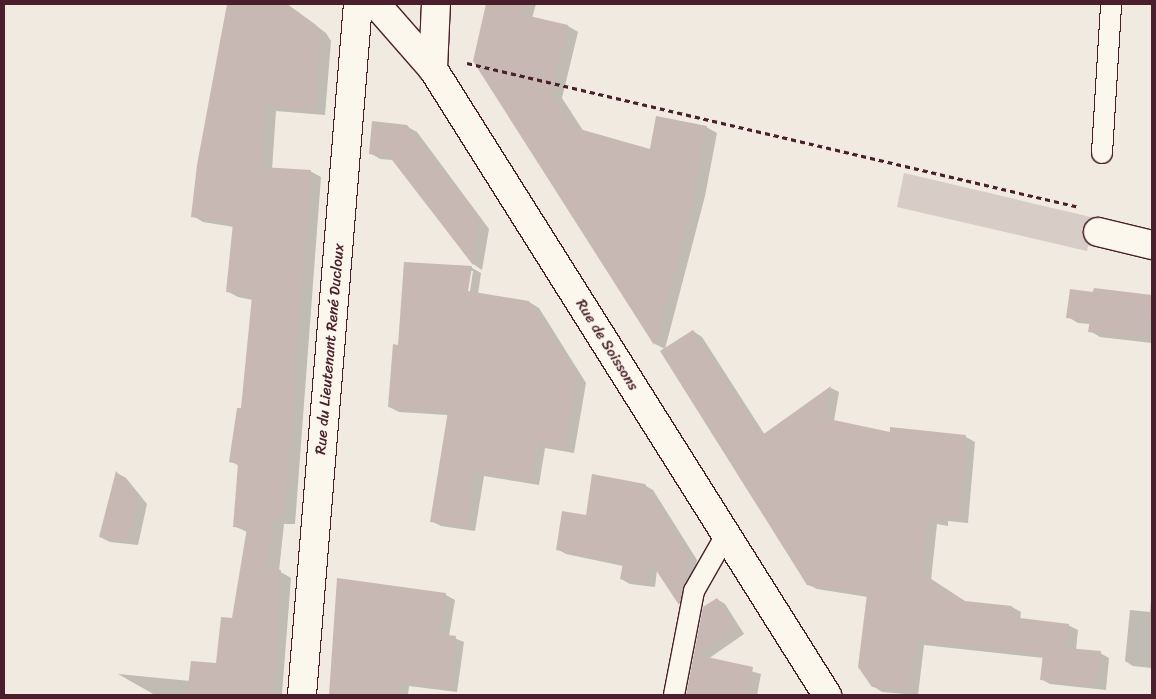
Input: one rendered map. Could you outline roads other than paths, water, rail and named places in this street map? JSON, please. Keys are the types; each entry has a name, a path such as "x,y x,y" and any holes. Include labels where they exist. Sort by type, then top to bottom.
{"main road":[{"name":"Rue du Lieutenant René Ducloux","path":"302,695 358,4"},
{"name":"Rue de Soissons","path":"376,4 433,62 826,695"},
{"path":"433,62 436,4"},
{"path":"1098,232 1152,245"}],"lane":[{"path":"1102,153 1111,4"},
{"path":"674,695 694,592 726,535"}]}
